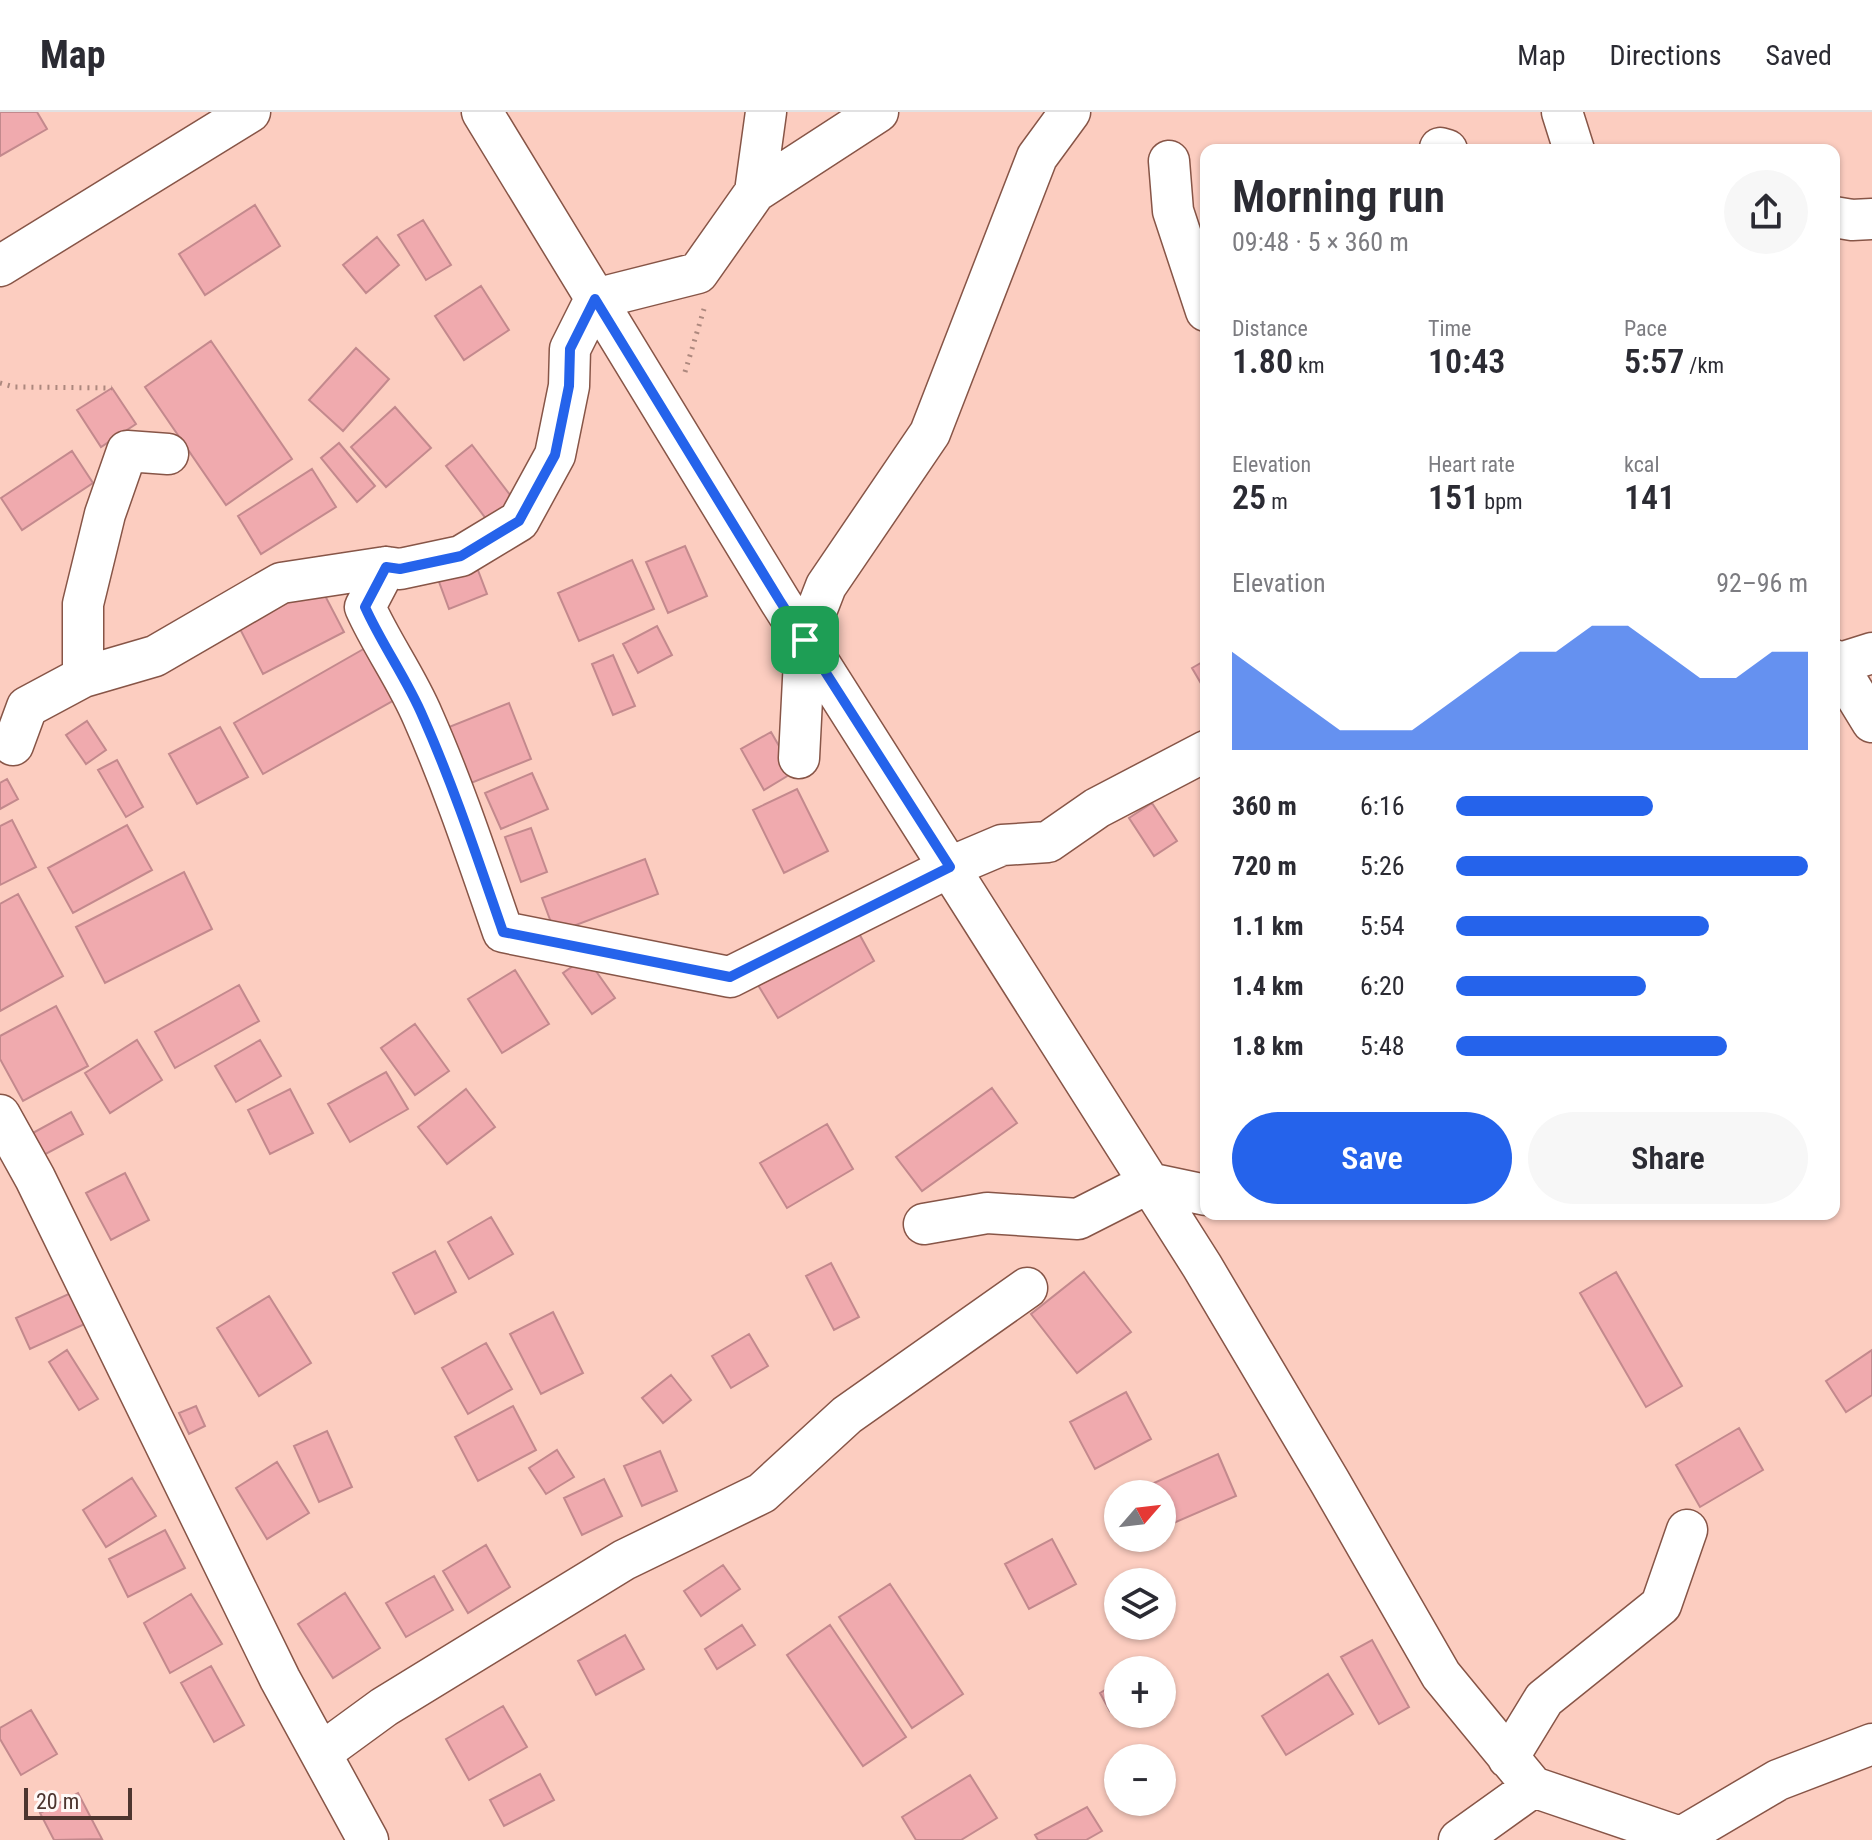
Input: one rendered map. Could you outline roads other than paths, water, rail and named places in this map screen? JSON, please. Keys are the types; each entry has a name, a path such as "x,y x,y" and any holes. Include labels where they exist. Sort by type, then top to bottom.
{"street":[{"path":"0,266 250,112"},
{"path":"482,112 805,640 1202,1266 1441,1675 1521,1772 1686,1839 1778,1780 1872,1744"},
{"path":"755,192 766,112"},
{"path":"13,745 27,707 83,677 155,656 281,583 386,567 400,569 461,556 519,521 555,455 569,386 570,349 595,299 698,273 755,192 878,112"},
{"path":"799,758 805,640 826,586 930,433 1037,157 1070,112"},
{"path":"1562,112 1572,144"},
{"path":"1169,161 1173,211 1200,293"},
{"path":"1840,218 1872,219"},
{"path":"83,677 83,604 105,514 127,451 168,454"},
{"path":"386,567 365,607 422,713 459,803 503,932 730,977 950,867 1002,845 1048,842 1097,808 1200,754"},
{"path":"1844,660 1872,722"},
{"path":"0,1115 35,1178 280,1679 368,1840"},
{"path":"924,1224 987,1213 1078,1219 1149,1183 1200,1194"},
{"path":"321,1753 384,1707 624,1560 762,1493 847,1415 1027,1288"},
{"path":"1459,1840 1521,1772 1544,1699 1661,1605 1687,1530"}]}
